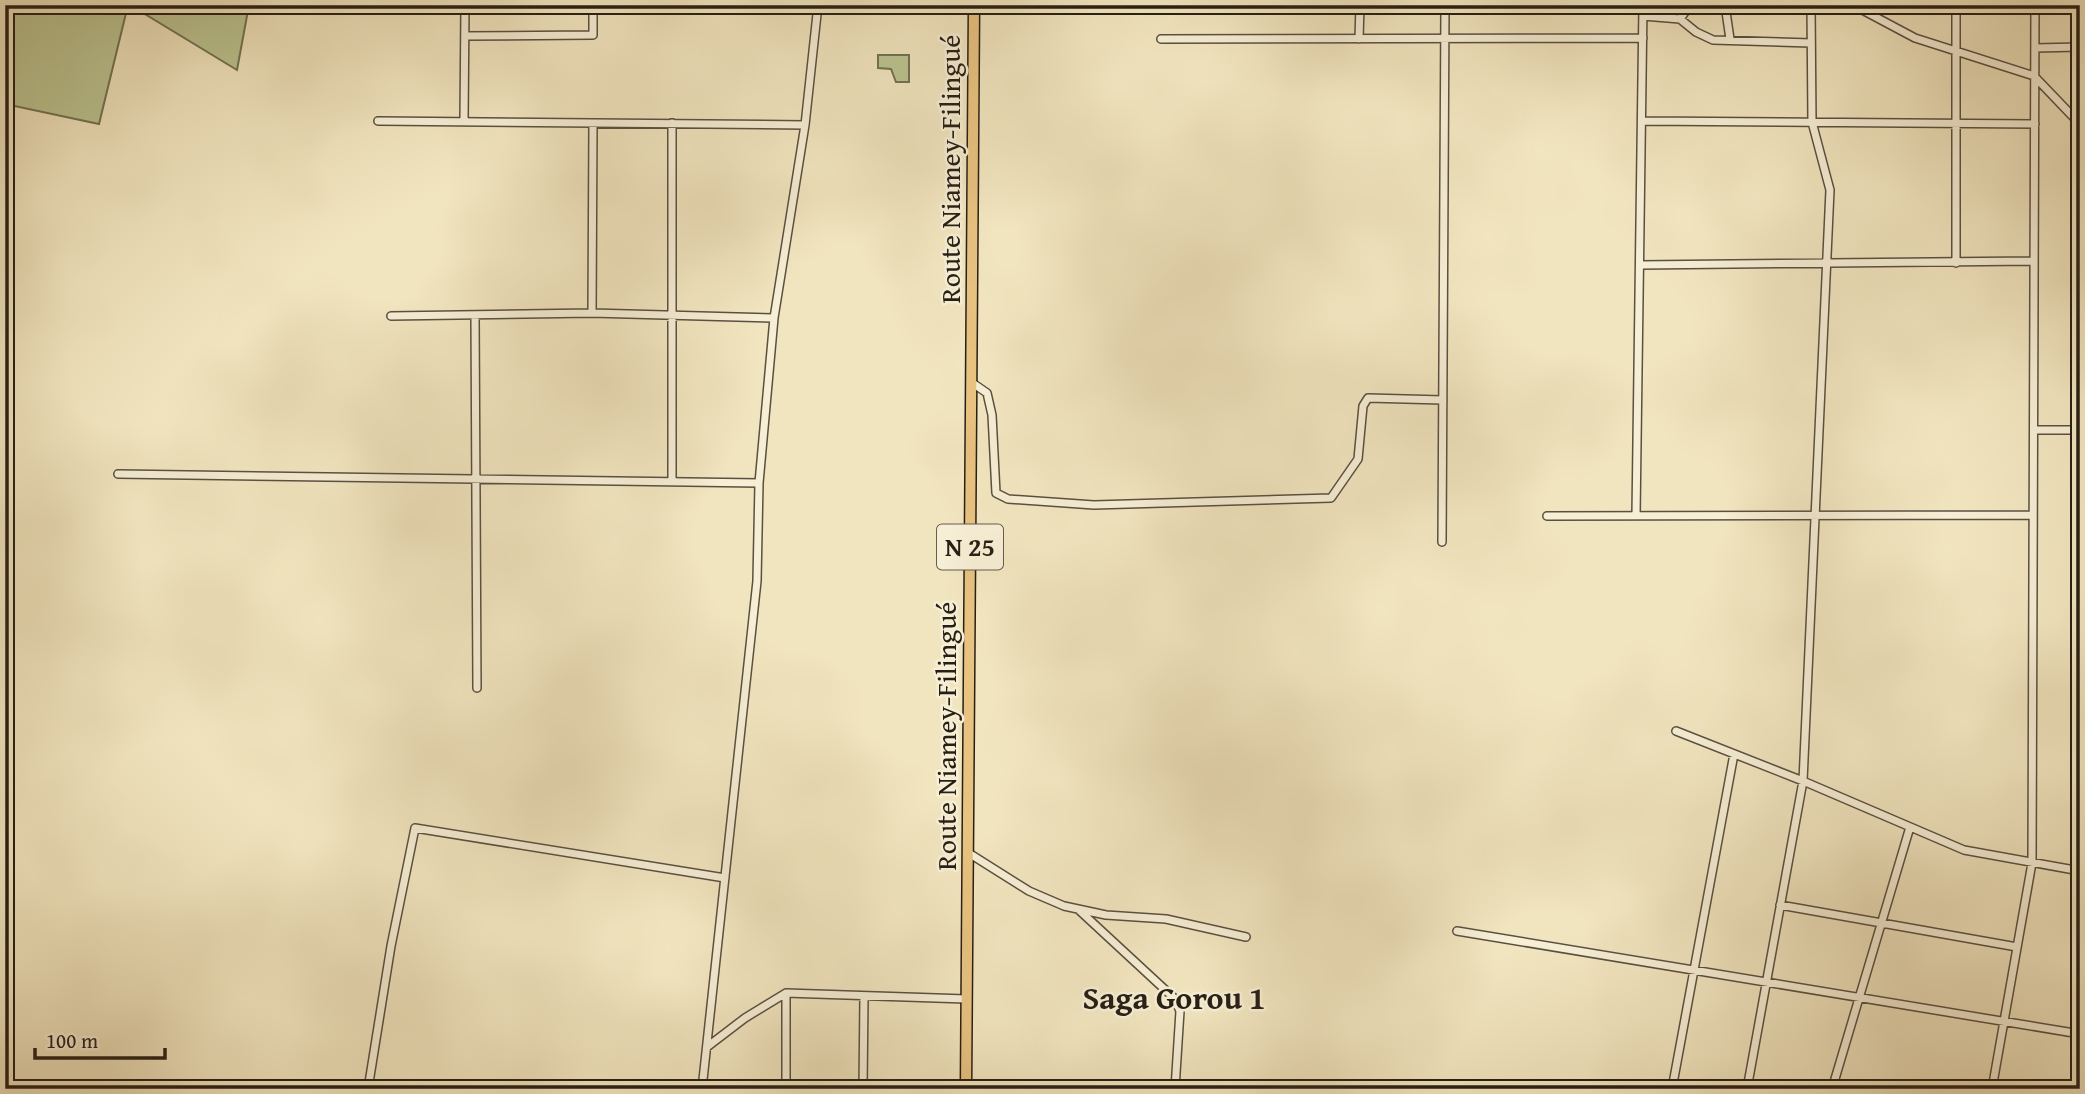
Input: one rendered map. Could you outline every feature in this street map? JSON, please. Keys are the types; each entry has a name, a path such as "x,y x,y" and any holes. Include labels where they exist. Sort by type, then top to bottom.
{"main road":[{"name":"Route Niamey-Filingué","path":"966,1089 974,5"}],"street":[{"path":"464,121 465,5"},
{"path":"465,36 593,35 593,5"},
{"path":"702,1089 757,580 759,483 774,318 806,125 818,5"},
{"path":"1359,39 1360,5"},
{"path":"1442,542 1445,5"},
{"path":"1636,516 1643,5"},
{"path":"1680,19 1690,5"},
{"path":"1725,5 1730,39"},
{"path":"1746,1089 1803,780 1830,190 1812,122 1811,5"},
{"path":"1853,5 1915,38 2034,76 2080,124"},
{"path":"1956,5 1956,263"},
{"path":"1993,1089 2032,863 2035,5"},
{"path":"1643,16 1680,19 1696,32 1713,40 1811,43"},
{"path":"1161,39 1643,38"},
{"path":"2035,48 2080,47"},
{"path":"378,121 806,125"},
{"path":"1642,121 2035,124"},
{"path":"592,313 593,123"},
{"path":"672,123 672,482"},
{"path":"1640,265 2034,261"},
{"path":"391,316 592,313 774,318"},
{"path":"475,316 477,688"},
{"path":"971,382 987,393 992,415 996,493 1008,499 1094,505 1305,501 1331,498 1359,459 1363,406 1368,398 1443,400"},
{"path":"2034,430 2080,430"},
{"path":"118,474 759,483"},
{"path":"1547,516 2033,515"},
{"path":"1676,731 1803,780 1964,850 2080,871"},
{"path":"1672,1089 1734,754"},
{"path":"1832,1089 1910,827"},
{"path":"368,1089 391,946 415,828 725,878"},
{"path":"967,852 1029,891 1079,909 1106,915 1169,920 1246,937"},
{"path":"1780,905 2017,947"},
{"path":"1079,909 1174,998 1180,1011 1175,1089"},
{"path":"1457,931 2080,1034"},
{"path":"707,1047 745,1018 786,993 966,999"},
{"path":"786,993 786,1089"},
{"path":"863,1089 864,996"}],"green space":[{"path":"5,5 128,5 99,124 5,104"},
{"path":"130,5 249,5 237,70"},
{"path":"878,55 909,55 909,82 896,82 891,69 878,68"}],"district":[{"name":"Saga Gorou 1","path":"1174,998"}]}
